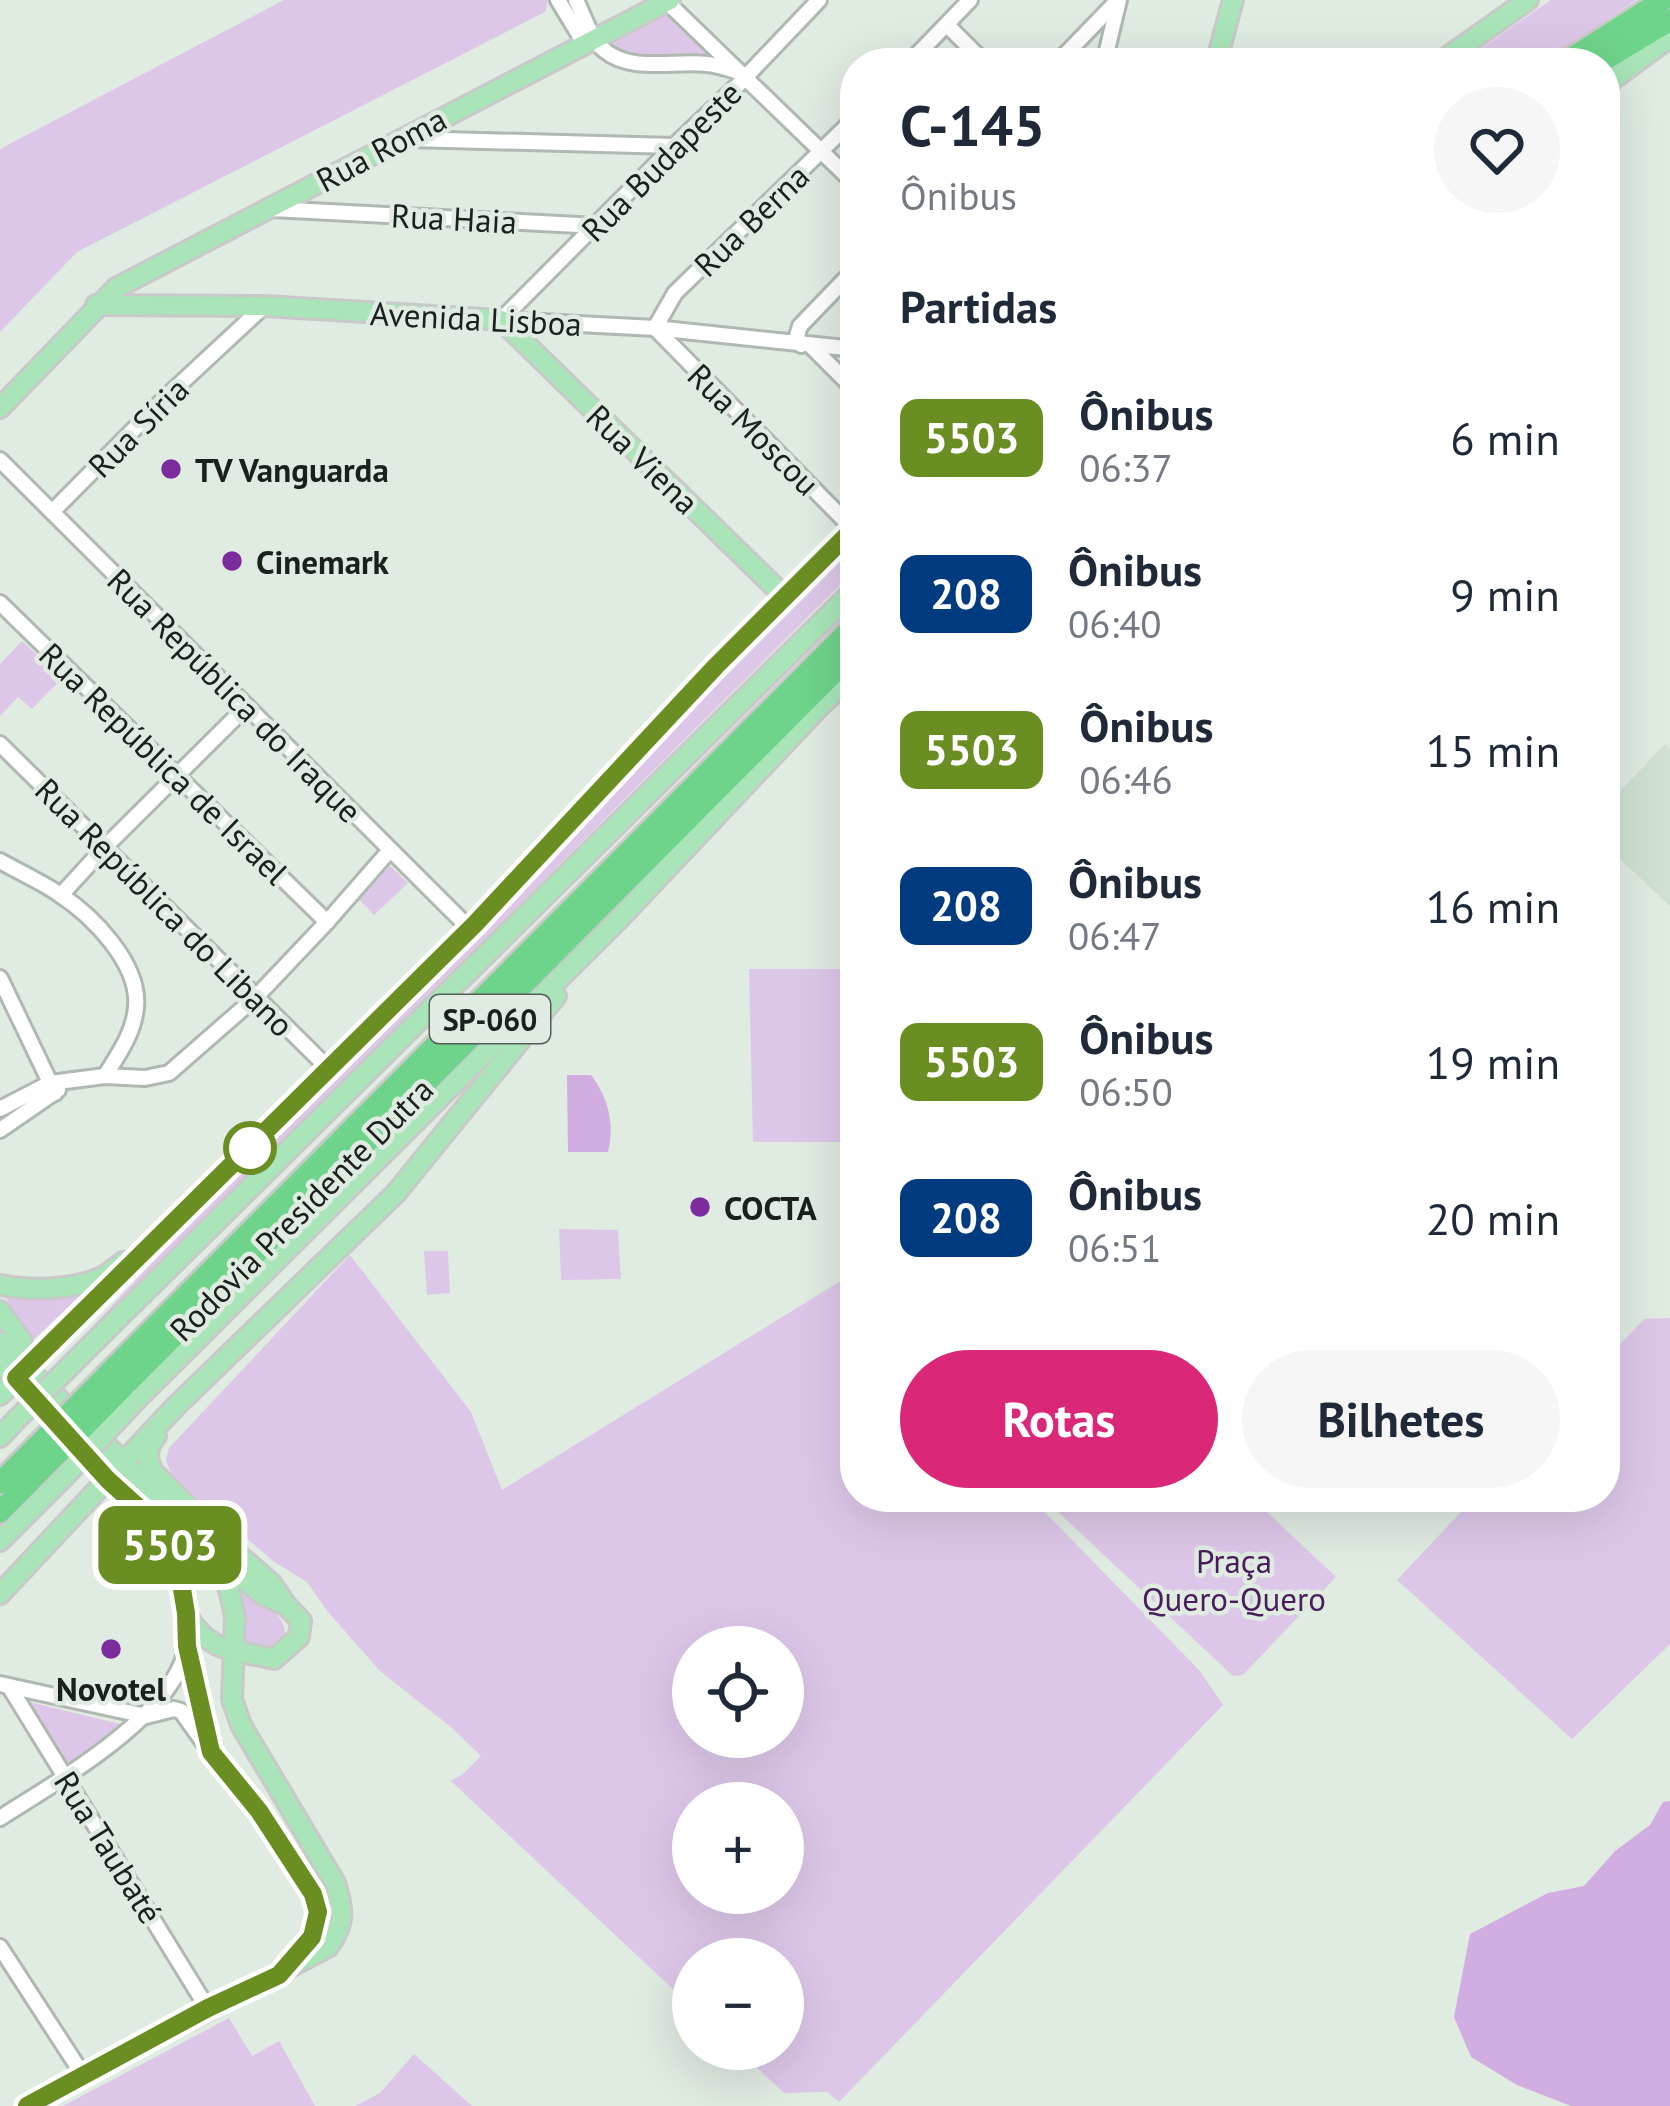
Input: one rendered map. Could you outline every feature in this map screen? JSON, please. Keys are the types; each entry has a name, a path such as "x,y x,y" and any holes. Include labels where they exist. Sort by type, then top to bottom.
{"highway":[{"path":"1588,48 1664,0"},
{"path":"1620,50 1670,20"},
{"name":"Rodovia Presidente Dutra","path":"124,1386 840,641"},
{"name":"Rodovia Presidente Dutra","path":"0,1511 840,666"},
{"name":"Rodovia Presidente Dutra","path":"0,1483 49,1462"}],"main road":[{"path":"1220,48 1233,0"},
{"path":"1460,48 1528,0"},
{"name":"Rua Roma","path":"0,408 116,288 668,1"},
{"path":"1620,74 1670,39"},
{"name":"Avenida Lisboa","path":"97,305 264,306 501,320"},
{"name":"Rua Viena","path":"501,320 785,597"},
{"path":"0,1395 470,929 716,666 840,542"},
{"path":"0,1437 840,604"},
{"path":"124,1386 618,920 840,687"},
{"path":"391,1046 495,903"},
{"path":"0,1594 176,1407 396,1193 618,920"},
{"path":"0,1285 22,1290 99,1279 157,1240"},
{"path":"0,1311 21,1340 23,1372"},
{"path":"0,1342 108,1480 160,1527 178,1565 187,1646 211,1752 259,1811 313,1894 318,1912 312,1937 279,1975"},
{"path":"0,1363 23,1372 124,1463 212,1553 263,1595 286,1606"},
{"path":"176,1407 148,1450 153,1472 271,1583 301,1621 299,1637 254,1669 232,1700"},
{"path":"0,1541 49,1462"},
{"path":"27,2106 279,1975 328,1947 339,1932 343,1907 335,1883 255,1752 232,1700 235,1617 229,1589 212,1553"},
{"path":"186,1613 206,1641 274,1659"}],"street":[{"path":"558,0 589,40 619,59 708,64 743,75"},
{"path":"576,0 589,40"},
{"name":"Rua Budapeste","path":"501,320 819,0"},
{"path":"924,48 970,0"},
{"path":"1072,48 1119,0"},
{"path":"1108,48 1119,0"},
{"path":"668,1 840,169"},
{"path":"946,26 969,48"},
{"path":"451,112 448,130 458,140"},
{"name":"Rua Berna","path":"655,328 675,293 840,133"},
{"path":"404,139 674,146"},
{"path":"301,191 301,200 310,211"},
{"name":"Rua Haia","path":"268,209 597,226"},
{"path":"840,284 796,336 840,377"},
{"path":"218,305 226,319 224,342"},
{"name":"Rua Síria","path":"52,512 264,306"},
{"name":"Avenida Lisboa","path":"501,320 655,328 840,348"},
{"name":"Rua Moscou","path":"655,328 840,514"},
{"name":"Rua República do Iraque","path":"0,460 470,929"},
{"name":"Rua República de Israel","path":"0,603 327,922"},
{"path":"61,895 247,706"},
{"name":"Rua República do Libano","path":"0,744 331,1070"},
{"path":"0,1109 57,1086 105,1076 145,1078 170,1073 256,997 390,850"},
{"path":"0,861 61,895 103,932 130,970 137,1004 131,1032 105,1076"},
{"path":"0,978 57,1086"},
{"path":"0,1130 57,1086"},
{"path":"0,1818 146,1716 176,1678 187,1646"},
{"path":"5,1685 146,1716 181,1711 211,1752"},
{"name":"Rua Taubaté","path":"5,1685 208,2008"},
{"path":"0,1947 83,2075"}],"shaded area":[{"path":"1665,744 1670,749 1670,906 1620,859 1620,791"},
{"path":"567,1075 591,1075 602,1092 610,1121 608,1152 568,1152"},
{"path":"1670,1801 1670,2106 1571,2106 1517,2085 1471,2057 1454,2017 1470,1934 1548,1893 1584,1886 1615,1851 1650,1825 1663,1802"}],"green space":[{"path":"284,0 548,0 545,12 77,252 0,332 0,149"},
{"path":"1551,0 1636,0 1564,48 1482,48"},
{"path":"666,6 717,55 713,59 625,57 605,36"},
{"path":"840,562 840,585 63,1358 164,1250"},
{"path":"22,641 62,678 32,709 18,697 0,716 0,664"},
{"path":"390,866 408,883 374,915 358,898"},
{"path":"749,969 840,969 840,1142 753,1142"},
{"path":"559,1229 618,1230 621,1279 561,1280"},
{"path":"424,1251 448,1251 450,1293 427,1295"},
{"path":"350,1255 471,1412 502,1490 840,1281 840,1512 1045,1512 1199,1670 1223,1705 839,2102 827,2092 784,2093 759,2070 804,2070 804,1938 672,1938 672,1988 451,1781 481,1756 380,1671 307,1582 226,1525 171,1474 166,1460 169,1448"},
{"path":"87,1289 32,1341 4,1295 48,1300"},
{"path":"1670,1318 1670,1644 1572,1739 1397,1580 1461,1512 1620,1512 1620,1344 1644,1319"},
{"name":"Praça Quero-Quero","path":"1058,1512 1267,1512 1336,1577 1243,1675 1233,1676"},
{"path":"228,1574 275,1611 285,1642 270,1649 246,1645 242,1614"},
{"path":"25,1701 129,1726 68,1769"},
{"path":"229,2018 252,2056 279,2041 315,2106 63,2106"},
{"path":"414,2054 472,2106 355,2106 380,2093"}],"bus line":[{"name":"5503","path":"27,2106 279,1975 312,1937 318,1912 313,1894 259,1811 211,1752 187,1646 178,1565 160,1527 108,1480 16,1378 475,924 716,666 840,542"}],"place":[{"name":"TV Vanguarda","path":"171,469"},
{"name":"Cinemark","path":"232,561"},
{"name":"COCTA","path":"700,1207"},
{"name":"Novotel","path":"111,1649"}]}
